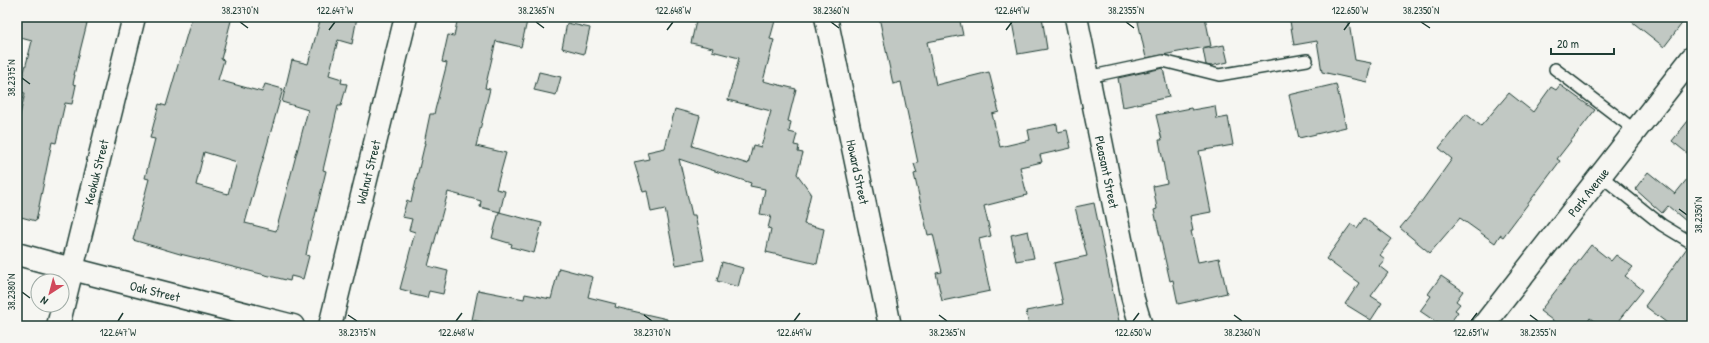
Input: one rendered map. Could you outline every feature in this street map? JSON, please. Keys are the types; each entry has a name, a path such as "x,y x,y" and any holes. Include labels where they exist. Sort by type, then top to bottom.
{"street":[{"name":"Keokuk Street","path":"58,326 134,17"},
{"name":"Walnut Street","path":"330,326 406,17"},
{"name":"Howard Street","path":"826,17 890,326"},
{"name":"Pleasant Street","path":"1076,17 1140,326"},
{"name":"Park Avenue","path":"1483,326 1692,58"},
{"name":"Oak Street","path":"17,254 293,326"}],"lane":[{"path":"1088,77 1163,61 1219,75 1307,60"},
{"path":"1555,69 1636,131"},
{"path":"1601,176 1662,225 1692,243"}],"building":[{"path":"17,17 63,17 87,23 74,75 73,84 76,85 72,104 65,103 56,143 52,142 36,221 17,216 17,128 25,93 19,92 32,41 17,37"},
{"path":"192,17 232,17 221,59 224,60 218,80 262,92 265,84 283,89 245,223 276,231 308,110 282,102 292,60 308,64 321,17 357,17 352,44 338,40 329,75 342,79 341,83 347,84 341,106 338,106 323,170 326,171 308,245 306,255 309,256 303,279 291,276 290,281 180,254 133,240 149,179 145,178 155,139 150,138 159,104 166,106","holes":["204,152 237,162 228,194 196,185"]},
{"path":"458,17 528,17 521,47 496,41 485,88 490,89 476,146 506,153 496,189 505,191 500,212 480,207 481,201 448,192 428,266 448,271 443,294 429,291 427,298 410,294 411,292 400,289 415,232 409,230 412,219 402,217 407,200 411,202 425,143 430,114 434,114 447,63 442,62 448,35 454,36"},
{"path":"697,17 776,17 770,39 774,40 763,81 796,89 788,121 791,122 789,132 797,134 794,145 799,146 798,152 803,153 797,174 811,193 804,224 824,229 817,264 766,252 771,229 768,228 771,216 760,214 765,189 750,186 751,183 679,159 692,215 695,215 704,260 676,265 665,209 651,212 647,191 643,192 634,162 649,159 647,152 665,148 675,109 700,116 692,146 748,164 753,145 761,147 771,111 728,100 739,58 712,51 713,48 691,43"},
{"path":"879,17 959,17 963,35 927,42 936,85 989,72 999,112 992,114 1000,147 1030,140 1028,130 1057,124 1058,132 1067,130 1071,148 1040,155 1042,162 1020,167 1027,195 984,206 991,236 979,239 990,291 942,301 936,273 942,272 933,234 928,235 914,174 917,173 914,164 918,163 901,82 893,84"},
{"path":"1042,17 1047,49 1018,54 1012,22"},
{"path":"1137,17 1205,17 1211,46 1146,58"},
{"path":"1313,17 1348,17 1355,60 1371,63 1367,82 1322,72 1317,41 1294,45 1290,21"},
{"path":"1626,17 1687,17 1664,47"},
{"path":"567,23 590,28 584,54 562,48"},
{"path":"1224,45 1228,62 1211,66 1206,65 1203,49"},
{"path":"1163,68 1169,97 1123,107 1118,78"},
{"path":"539,72 561,77 556,95 534,90"},
{"path":"1336,84 1346,127 1299,138 1289,95"},
{"path":"1560,85 1595,110 1557,159 1560,161 1503,237 1500,235 1495,243 1460,218 1430,253 1400,228 1416,209 1452,159 1439,148 1466,114 1481,126 1509,93 1533,112 1551,87 1556,90"},
{"path":"1215,106 1217,119 1228,117 1233,145 1199,151 1211,212 1190,216 1193,231 1191,231 1198,262 1219,258 1227,293 1178,304 1173,280 1170,281 1154,210 1157,209 1153,186 1167,183 1159,140 1162,140 1156,115 1191,108 1192,110"},
{"path":"1692,116 1692,157 1672,141"},
{"path":"1648,172 1675,194 1692,173 1692,226 1668,206 1662,213 1635,189"},
{"path":"1094,203 1120,326 1029,326 1026,311 1063,304 1054,263 1087,256 1075,207"},
{"path":"499,212 542,223 534,253 511,247 512,244 492,238"},
{"path":"1364,218 1392,239 1380,255 1385,259 1379,266 1388,273 1371,296 1382,303 1371,320 1345,304 1359,283 1326,259 1351,224 1357,228"},
{"path":"1028,231 1034,258 1016,261 1011,235"},
{"path":"1591,245 1611,261 1616,255 1633,267 1625,276 1643,290 1614,326 1600,326 1590,318 1585,326 1560,326 1540,311"},
{"path":"1687,248 1692,250 1692,326 1671,326 1645,306"},
{"path":"722,262 743,268 738,287 717,281"},
{"path":"559,268 593,277 588,297 616,304 615,307 667,319 666,326 502,326 472,320 478,290 524,299 525,294 551,299"},
{"path":"1441,276 1463,291 1456,301 1460,304 1455,310 1458,312 1448,326 1442,326 1420,311 1431,296 1428,294"}]}
